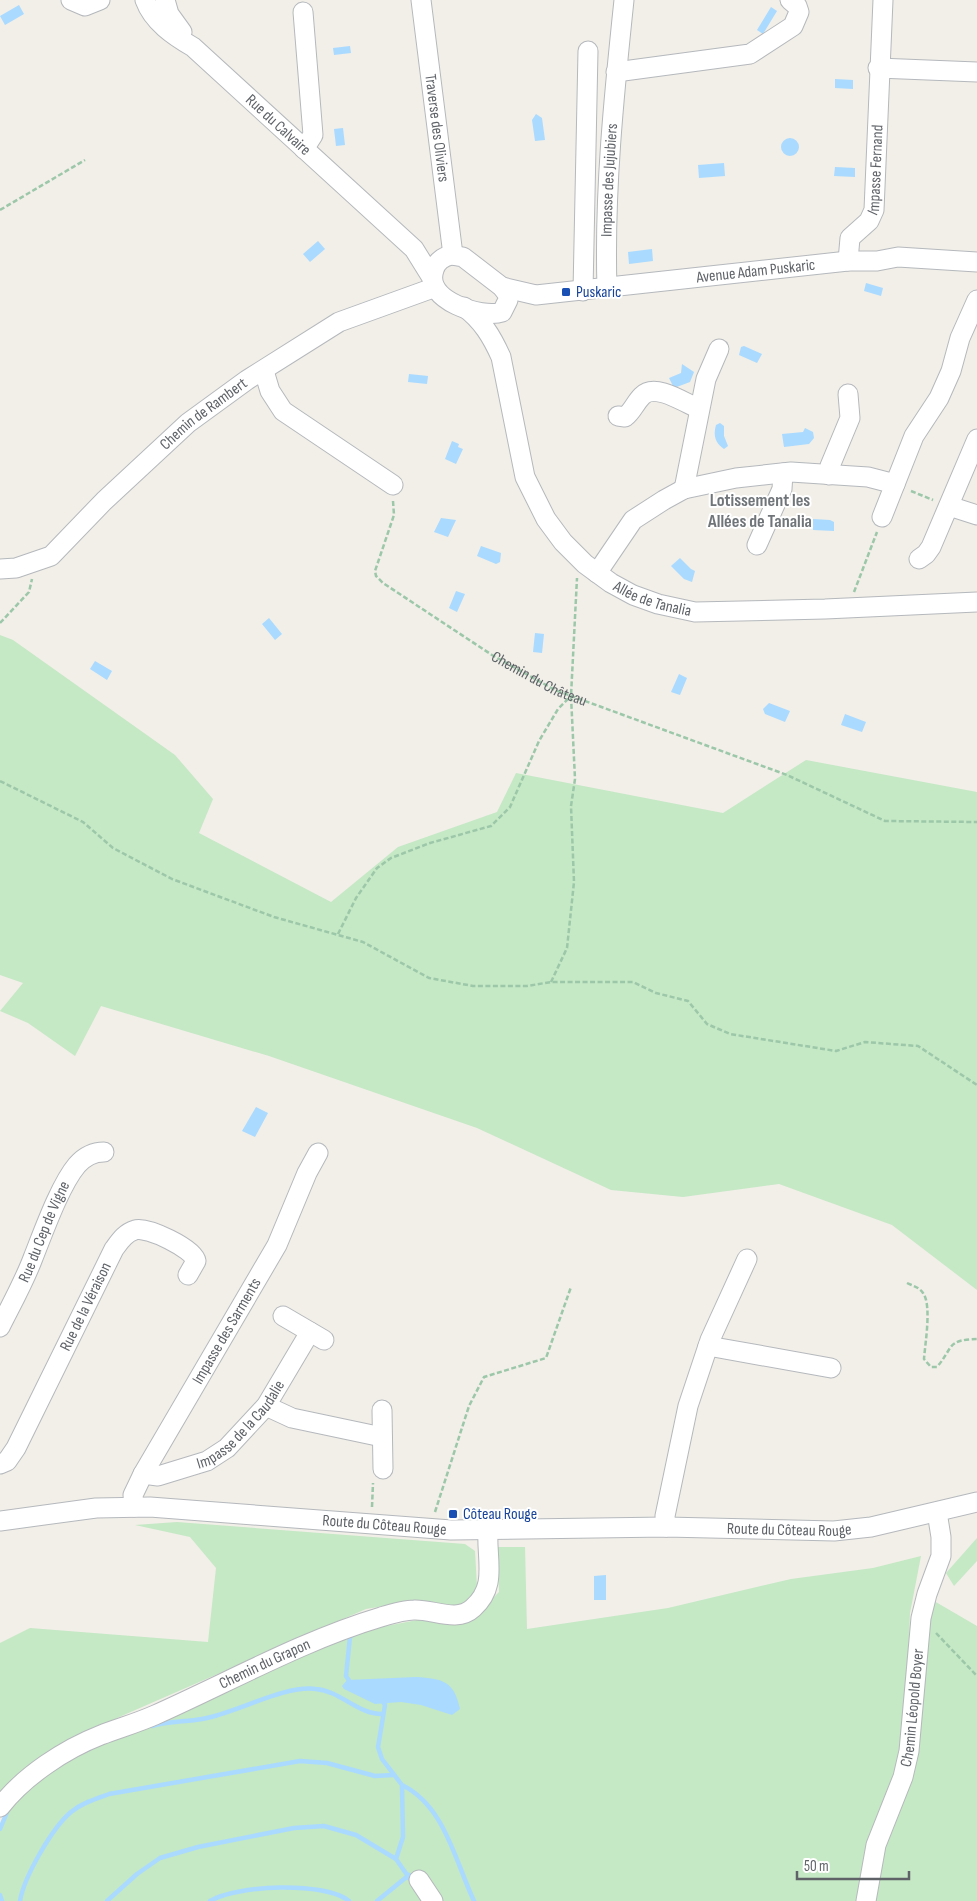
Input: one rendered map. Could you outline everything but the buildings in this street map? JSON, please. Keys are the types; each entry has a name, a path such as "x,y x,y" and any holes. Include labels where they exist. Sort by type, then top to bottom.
{"street":[{"path":"70,0 85,6 100,0"},
{"name":"Traverse des Oliviers","path":"421,0 449,256"},
{"name":"Impasse des Jujubiers","path":"607,288 605,241 616,72 624,0"},
{"path":"616,72 750,54 792,26 799,12 797,6 790,0"},
{"name":"Impasse Fernand","path":"848,261 850,238 869,220 874,210 878,68 883,0"},
{"name":"Rue du Calvaire","path":"149,2 154,16 170,32 193,47 414,249 432,283 451,303 464,307"},
{"path":"303,12 313,134 304,149"},
{"path":"583,290 588,51"},
{"path":"878,68 977,72"},
{"name":"Rue du Calvaire","path":"414,249 434,256 463,257 502,287"},
{"path":"432,283 436,266 449,256"},
{"name":"Avenue Adam Puskaric","path":"502,287 536,295 848,261 884,260 898,257 977,262"},
{"name":"Chemin de Rambert","path":"0,569 16,568 51,556 104,501 188,424 247,380 339,322 432,283"},
{"path":"493,338 494,324 503,311 508,295 502,287"},
{"name":"Avenue Adam Puskaric","path":"503,311 536,295"},
{"path":"882,517 914,436 939,398 951,371 960,338 977,300"},
{"path":"464,307 491,314 503,311"},
{"name":"Allée de Tanalia","path":"464,307 479,320 493,338 505,372 524,477 546,519 563,542 591,568 640,598 695,612 824,609 977,602"},
{"path":"684,489 706,379 718,350"},
{"path":"264,371 270,391 283,411 392,485"},
{"path":"618,416 624,417 629,414 642,395 649,391 658,391 699,409"},
{"path":"829,475 830,466 850,418 848,394"},
{"path":"919,559 931,547 977,439"},
{"path":"591,568 634,520 684,489 736,478 783,473 868,477 895,484"},
{"path":"757,545 782,489 783,473"},
{"path":"949,506 977,515"},
{"name":"Rue du Cep de Vigne","path":"0,1327 26,1276 40,1238 73,1170 85,1158 96,1152 104,1152"},
{"name":"Impasse des Sarments","path":"134,1507 133,1495 143,1474 277,1246 307,1173 318,1153"},
{"name":"Rue de la Véraison","path":"0,1464 7,1461 16,1448 114,1249 123,1237 136,1230 152,1231 192,1254 196,1261 188,1275"},
{"path":"1,1300 16,1272 40,1238"},
{"path":"666,1527 665,1516 688,1406 708,1346 747,1259"},
{"name":"Impasse de la Caudalie","path":"143,1474 158,1476 207,1462 227,1448 266,1406 317,1336 283,1316"},
{"path":"708,1346 831,1368"},
{"path":"266,1406 292,1418 382,1437"},
{"path":"382,1410 383,1469"},
{"name":"Route du Côteau Rouge","path":"0,1521 88,1509 134,1507 187,1509 428,1529 488,1530 666,1527 834,1532 871,1527 977,1502"},
{"name":"Chemin Léopold Boyer","path":"866,1901 876,1844 903,1776 909,1751 921,1618 930,1582 941,1556 942,1537 937,1512"},
{"name":"Chemin du Grapon","path":"0,1807 19,1786 69,1751 100,1735 129,1727 341,1630 383,1616 414,1610 460,1614 471,1610 488,1590 490,1579 488,1530"},
{"path":"419,1880 433,1901"}],"path":[{"path":"0,210 85,160"},
{"path":"895,484 949,506"},
{"name":"Chemin du Château","path":"392,485 394,515 375,571 376,576 383,583 492,655 555,690 787,775 885,821 977,822"},
{"path":"853,599 882,517"},
{"path":"0,623 29,592 32,583 33,562"},
{"path":"551,982 567,948 574,882 571,806 575,779 571,696 576,580 591,568"},
{"path":"338,934 356,898 376,868 391,858 430,843 491,826 510,807 539,740 558,709 571,696"},
{"path":"0,780 83,822 113,848 172,879 274,917 363,942 429,978 473,986 527,986 551,982 633,982 656,993 688,1001 707,1024 730,1034 836,1051 865,1042 918,1046 977,1085"},
{"path":"906,1283 918,1288 925,1295 928,1310 924,1359 931,1367 938,1367 952,1343 959,1340 977,1339"},
{"path":"428,1529 469,1406 484,1378 546,1358 571,1288"},
{"path":"372,1514 373,1475 383,1469"},
{"path":"921,1618 977,1676"}],"green space":[{"path":"0,635 13,640 175,755 213,799 199,833 331,902 398,847 497,812 516,773 723,813 806,760 977,792 977,1290 892,1225 779,1184 683,1197 611,1190 477,1128 269,1056 101,1006 75,1056 28,1023 0,1011 23,983 0,975"},
{"path":"177,1522 465,1544 475,1551 477,1587 467,1602 445,1609 403,1603 366,1609 117,1718 60,1750 0,1795 0,1643 30,1628 208,1642 216,1568 190,1537 135,1525"},
{"path":"977,1538 977,1561 954,1586 946,1573"},
{"path":"498,1547 525,1547 527,1629 668,1608 791,1579 873,1568 921,1556 910,1613 904,1756 867,1852 856,1901 3,1901 0,1896 0,1827 14,1800 65,1757 340,1635 417,1620 458,1624 479,1612 499,1592"},
{"path":"934,1601 977,1626 977,1901 871,1901"}],"water":[{"path":"19,5 24,14 5,25 0,16"},
{"path":"771,7 777,11 763,34 757,30"},
{"path":"350,46 351,53 334,55 333,48"},
{"path":"835,79 853,80 853,89 835,88"},
{"path":"536,114 542,118 545,140 535,141 532,120"},
{"path":"343,128 345,145 336,146 334,129"},
{"path":"786,138 794,138 799,143 797,154 786,156 781,151 781,143"},
{"path":"724,163 725,176 699,178 698,165"},
{"path":"835,167 855,168 855,177 834,176"},
{"path":"318,241 325,249 310,262 303,254"},
{"path":"652,249 653,261 629,264 628,252"},
{"path":"866,283 883,288 881,296 864,291"},
{"path":"744,346 762,354 757,363 739,355 741,347"},
{"path":"682,364 694,372 690,382 674,388 669,378 681,373"},
{"path":"409,374 428,376 427,384 408,382"},
{"path":"720,423 724,426 724,436 728,446 724,449 717,441 715,435 716,425"},
{"path":"805,428 813,432 814,438 809,444 784,447 782,434 803,432"},
{"path":"452,441 459,444 458,447 463,449 456,464 445,459"},
{"path":"441,518 456,520 448,537 434,532"},
{"path":"813,519 834,522 834,531 813,530"},
{"path":"481,546 501,553 500,562 496,564 477,556"},
{"path":"680,558 695,571 692,582 684,579 671,566"},
{"path":"456,591 465,594 457,612 449,608"},
{"path":"269,618 282,634 275,640 262,624"},
{"path":"535,633 544,634 542,653 533,652"},
{"path":"95,661 112,671 107,680 90,669"},
{"path":"679,674 687,678 680,695 671,692"},
{"path":"769,703 790,711 785,722 765,714 763,709"},
{"path":"845,714 866,722 862,732 841,725"},
{"path":"256,1107 268,1113 255,1137 242,1131"},
{"path":"606,1575 606,1600 594,1600 594,1576"},
{"path":"416,1677 440,1680 446,1683 454,1692 460,1709 452,1715 421,1705 401,1702 375,1704 344,1689 342,1686 347,1680"}],"waterway":[{"path":"350,1682 346,1676 350,1637 354,1634"},
{"path":"152,1726 216,1716 275,1695 303,1689 325,1691 366,1711 383,1714"},
{"path":"382,1700 385,1705 378,1747 382,1759 402,1785 403,1837 396,1859 412,1882"},
{"path":"20,1901 33,1867 48,1841 64,1819 80,1806 109,1794 300,1761 327,1763 375,1776 393,1775"},
{"path":"402,1785 417,1794 439,1820 474,1901"},
{"path":"0,1829 8,1810"},
{"path":"107,1901 137,1874 160,1858 198,1847 294,1828 324,1826 356,1835 396,1859"},
{"path":"377,1901 409,1875"},
{"path":"210,1901 240,1891 280,1888 321,1890 349,1901"},
{"path":"0,1895 2,1901"}],"place":[{"name":"Puskaric","path":"566,292"},
{"name":"Côteau Rouge","path":"453,1514"}],"district":[{"name":"Lotissement les Allées de Tanalia","path":"760,510"}]}
